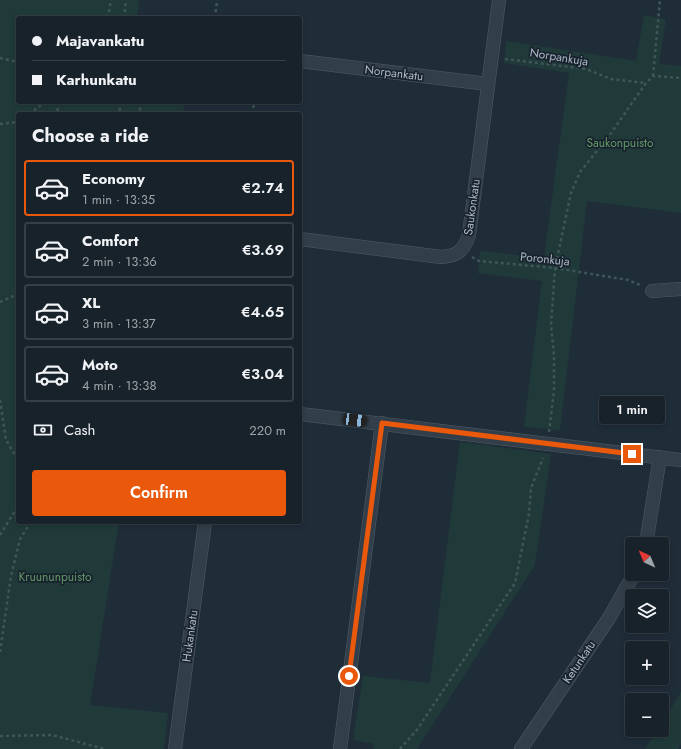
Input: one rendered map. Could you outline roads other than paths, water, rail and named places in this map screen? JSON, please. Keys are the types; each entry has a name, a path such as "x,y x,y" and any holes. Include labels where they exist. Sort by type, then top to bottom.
{"street":[{"name":"Saukonkatu","path":"302,239 441,257 457,254 462,250 466,245 469,235 499,0"},
{"name":"Norpankatu","path":"302,61 488,84"},
{"path":"652,290 681,289"},
{"path":"302,414 681,460"},
{"path":"340,749 382,423"},
{"path":"647,537 660,457"},
{"name":"Hukankatu","path":"175,749 206,524"},
{"name":"Ketunkatu","path":"522,749 609,618 630,581"}],"park label":[{"name":"Saukonpuisto","path":"620,143"},
{"name":"Kruununpuisto","path":"55,577"}]}
